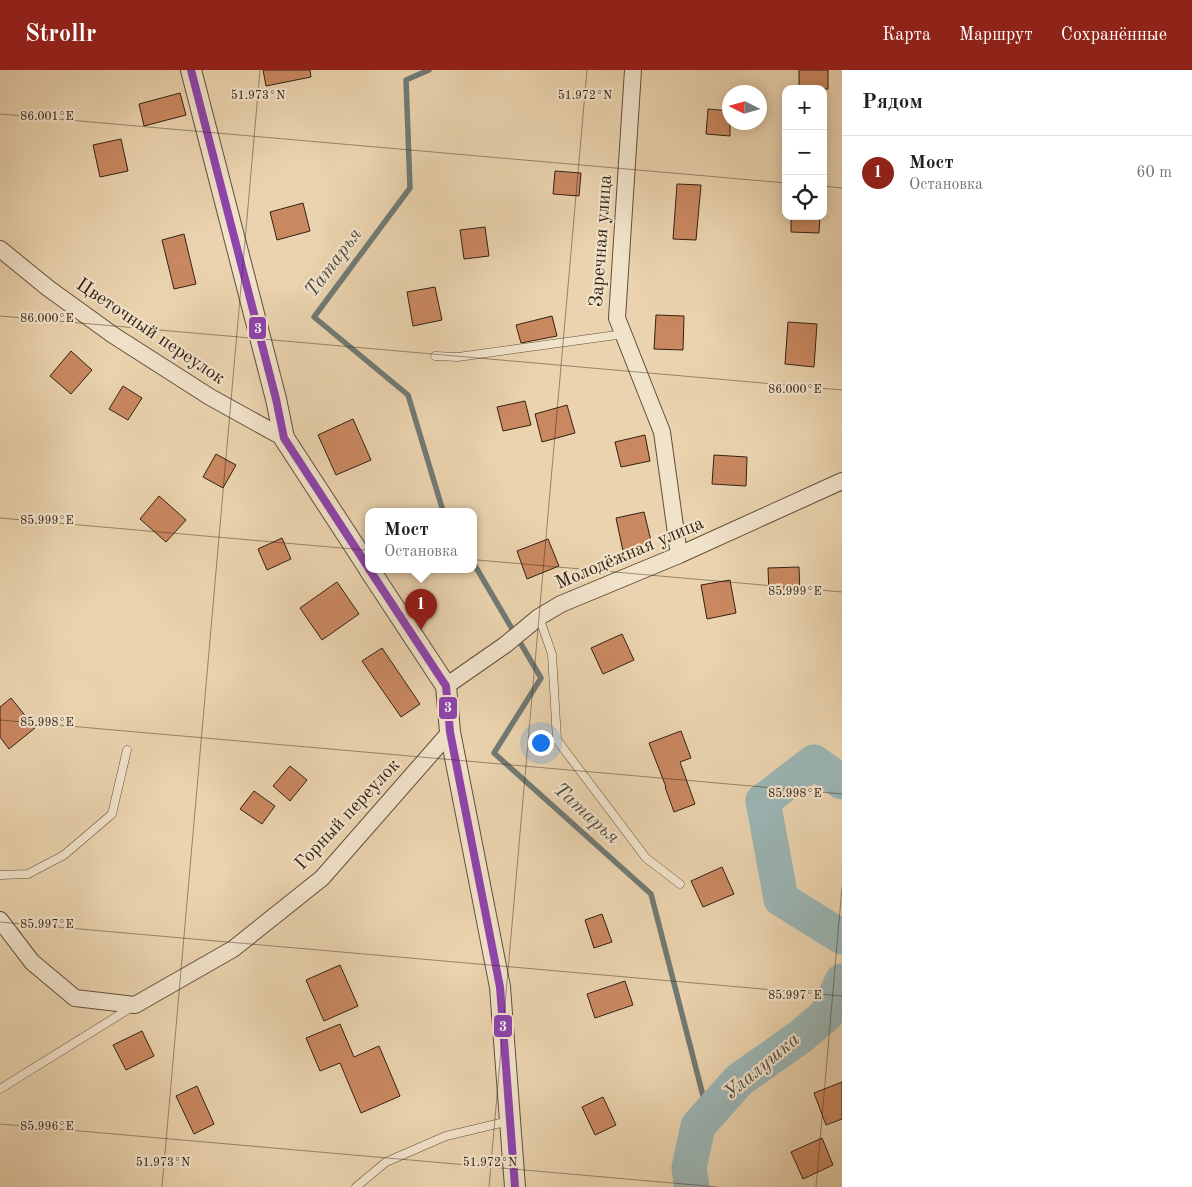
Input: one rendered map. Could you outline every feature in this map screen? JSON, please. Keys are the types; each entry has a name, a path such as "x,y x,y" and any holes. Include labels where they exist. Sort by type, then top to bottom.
{"street":[{"path":"191,70 276,399 284,438 365,562"},
{"name":"Заречная улица","path":"633,70 617,318 662,432 679,555"},
{"name":"Цветочный переулок","path":"0,249 48,288 113,335 210,397 284,438"},
{"name":"Молодёжная улица","path":"446,686 506,645 534,621 561,604 679,555 842,481"},
{"path":"372,573 446,686 450,732 500,987 515,1187"},
{"name":"Горный переулок","path":"135,1005 233,949 322,878 450,732"},
{"path":"0,920 32,962 75,998 135,1005"}],"lane":[{"path":"435,356 458,357 624,334"},
{"path":"534,621 552,654 557,740 646,858 680,884"},
{"path":"0,875 28,874 64,855 112,814 126,750"},
{"path":"0,1089 135,1005"},
{"path":"356,1187 386,1162 446,1136 509,1121"}],"building":[{"path":"263,70 310,70 311,77 266,86"},
{"path":"799,70 828,70 828,89 827,85 799,85"},
{"path":"180,93 186,115 144,126 139,104"},
{"path":"708,109 722,110 722,130 730,130 730,136 706,134"},
{"path":"121,139 128,171 100,177 93,145"},
{"path":"555,171 581,173 579,196 553,194"},
{"path":"677,184 701,185 696,240 673,239"},
{"path":"303,203 310,231 277,240 270,212"},
{"path":"791,220 820,220 819,233 791,232"},
{"path":"485,227 489,256 464,259 460,230"},
{"path":"184,234 196,284 174,289 162,240"},
{"path":"435,287 442,320 413,326 407,292"},
{"path":"656,315 684,316 683,350 654,349"},
{"path":"552,316 557,336 521,343 516,325"},
{"path":"788,322 817,324 814,367 785,364"},
{"path":"71,351 92,370 71,394 50,376"},
{"path":"123,386 142,398 128,420 109,409"},
{"path":"525,401 531,425 503,431 497,407"},
{"path":"567,405 575,433 542,442 535,414"},
{"path":"353,419 371,460 336,475 318,435"},
{"path":"645,435 650,461 621,467 615,442"},
{"path":"216,454 236,465 223,488 203,477"},
{"path":"714,455 747,457 746,486 712,484"},
{"path":"159,496 186,520 166,542 140,519"},
{"path":"644,512 652,545 623,551 616,518"},
{"path":"282,538 291,559 267,570 258,549"},
{"path":"548,539 559,566 527,579 517,551"},
{"path":"799,567 800,594 769,595 768,568"},
{"path":"730,580 736,613 707,619 701,585"},
{"path":"337,582 359,614 322,640 300,608"},
{"path":"622,634 634,660 603,674 591,648"},
{"path":"382,648 420,704 401,717 362,661"},
{"path":"11,698 35,728 9,749 0,737 0,707"},
{"path":"681,731 691,758 680,762 695,804 674,812 649,743"},
{"path":"290,766 307,780 290,801 273,786"},
{"path":"254,791 275,806 262,824 240,809"},
{"path":"722,867 734,894 703,907 691,881"},
{"path":"602,914 612,942 594,948 585,920"},
{"path":"340,965 358,1006 324,1021 306,980"},
{"path":"625,981 633,1005 595,1018 587,994"},
{"path":"340,1024 354,1057 379,1046 400,1096 361,1113 340,1063 320,1071 306,1038"},
{"path":"142,1031 154,1056 126,1070 113,1045"},
{"path":"842,1082 842,1119 826,1125 814,1093"},
{"path":"197,1086 214,1124 194,1134 176,1096"},
{"path":"603,1097 616,1125 595,1135 582,1107"},
{"path":"822,1138 833,1165 803,1179 791,1152"}],"waterway":[{"name":"Татарья","path":"429,70 406,80 410,188 314,317 408,395 442,508"},
{"name":"Татарья","path":"477,569 541,678 494,753 651,894 708,1115"},
{"name":"Улалушка","path":"842,782 814,762 763,801 781,899 842,937"},
{"name":"Улалушка","path":"692,1187 689,1168 698,1126 739,1080 800,1037 826,1015 842,981"}],"transit line":[{"name":"3","path":"191,70 276,399 284,438 365,562"},
{"name":"3","path":"372,573 446,686 450,732 500,987 515,1187"}],"place":[{"name":"Мост","path":"421,630"}]}
